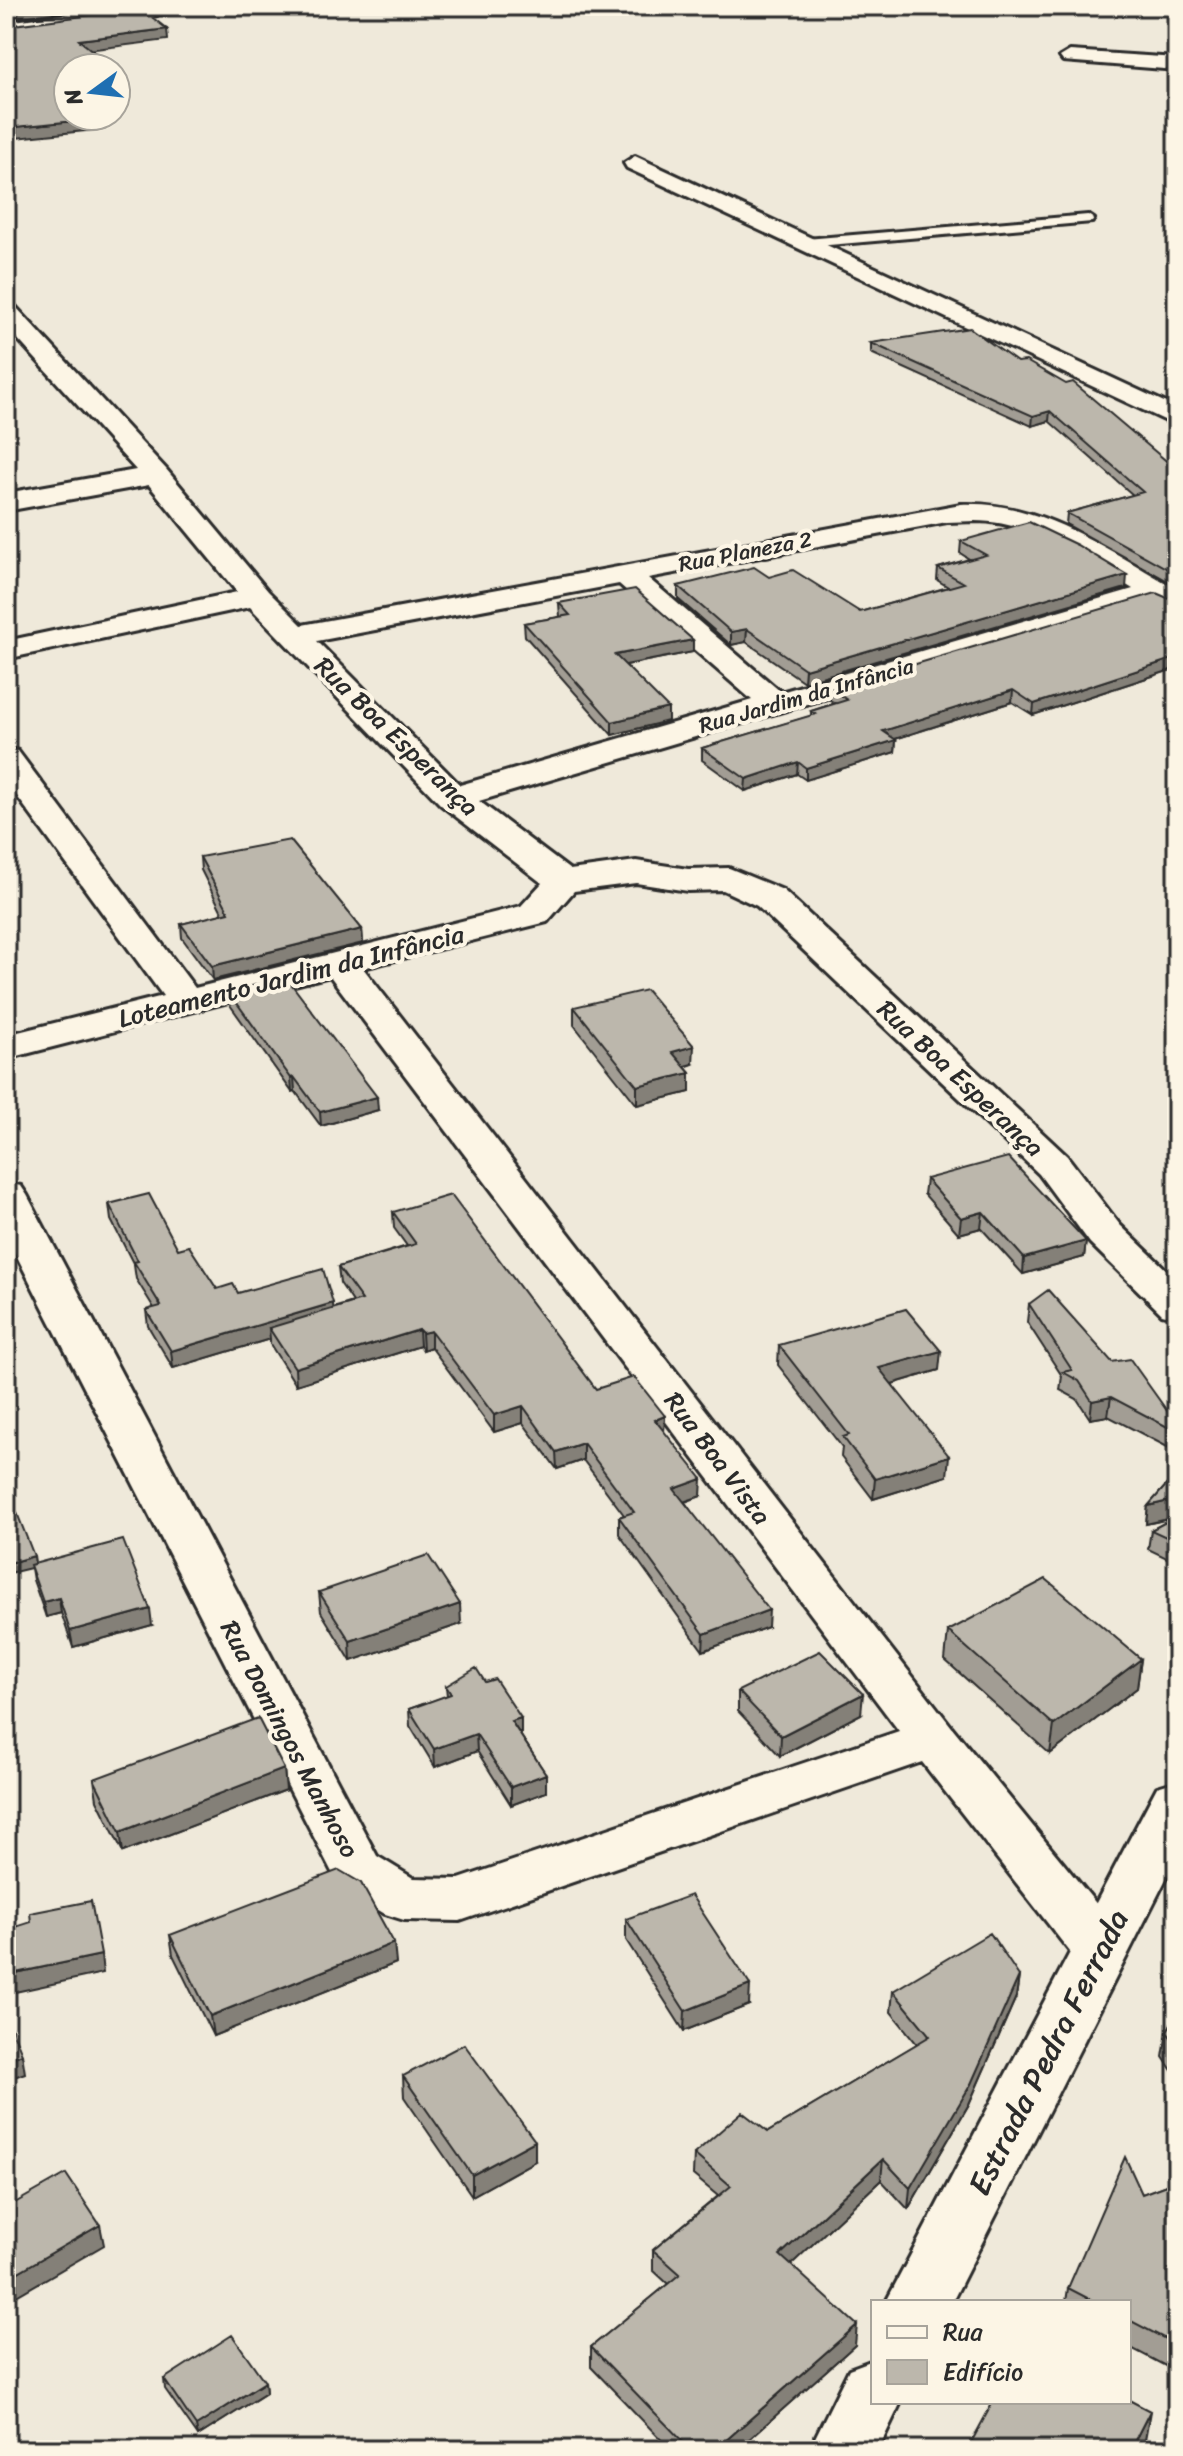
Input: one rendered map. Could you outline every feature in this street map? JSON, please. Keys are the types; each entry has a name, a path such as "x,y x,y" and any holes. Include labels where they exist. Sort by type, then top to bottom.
{"street":[{"path":"6,28 175,6"},
{"path":"1070,57 1177,64"},
{"path":"635,163 1177,418"},
{"name":"Rua Boa Esperança","path":"6,311 156,475 257,597 453,798 563,882 636,872 688,880 729,879 770,898 1053,1165 1105,1234 1177,1304"},
{"path":"6,502 156,475"},
{"name":"Rua Planeza 2","path":"295,636 947,513 977,511 1003,514 1043,526 1168,596"},
{"path":"625,574 777,705"},
{"name":"Rua Jardim da Infância","path":"453,798 1168,596"},
{"path":"6,650 257,597"},
{"path":"6,758 187,1003"},
{"name":"Loteamento Jardim da Infância","path":"6,1047 534,914 563,882"},
{"name":"Rua Boa Vista","path":"340,964 933,1739 1101,1950"},
{"name":"Rua Domingos Manhoso","path":"6,1195 358,1871 404,1899 460,1900 933,1739"},
{"name":"Estrada Pedra Ferrada","path":"920,2300 1177,1802"},
{"path":"843,2450 871,2395"}],"lane":[{"path":"806,243 1088,219"}],"building":[{"path":"146,8 167,29 79,40 94,52 52,52 52,123 6,128 6,26"},
{"path":"970,328 1017,362 1026,361 1066,384 1073,382 1177,470 1177,574 1067,513 1143,492 1050,411 1033,416 871,343"},
{"path":"1029,522 1077,545 1127,575 805,669 747,629 731,632 678,586 754,567 769,577 793,570 860,612 964,583 938,568 986,555 961,541"},
{"path":"635,589 693,640 615,655 668,708 612,722 524,623 570,615 559,603"},
{"path":"1156,593 1177,602 1177,661 1172,659 1034,704 1013,690 883,731 896,740 806,768 798,762 746,779 702,748 816,714 811,711 847,700 831,689"},
{"path":"290,840 362,929 212,966 181,924 229,912 200,857"},
{"path":"286,977 377,1097 320,1112 294,1077 291,1078 229,992"},
{"path":"646,990 694,1046 672,1052 690,1073 637,1086 574,1007"},
{"path":"1008,1157 1086,1241 1024,1258 983,1212 961,1218 926,1179"},
{"path":"149,1194 178,1249 189,1246 217,1289 233,1284 238,1293 323,1269 333,1303 171,1351 146,1310 161,1306 134,1262 138,1261 109,1204"},
{"path":"451,1195 596,1389 634,1377 665,1416 655,1420 702,1479 674,1489 769,1610 704,1634 619,1517 634,1512 583,1443 556,1452 523,1406 494,1415 431,1331 422,1333 419,1330 295,1368 269,1328 362,1300 338,1267 416,1244 393,1212"},
{"path":"1048,1290 1112,1362 1130,1359 1175,1422 1177,1420 1177,1432 1111,1397 1092,1401 1079,1381 1063,1372 1072,1370 1029,1304"},
{"path":"906,1309 941,1351 879,1368 949,1456 875,1479 843,1437 849,1435 779,1345"},
{"path":"1177,1473 1177,1499 1148,1506"},
{"path":"6,1485 34,1556 6,1564"},
{"path":"1177,1516 1177,1542 1151,1530"},
{"path":"123,1540 150,1609 70,1631 59,1598 43,1602 30,1565"},
{"path":"428,1555 460,1604 350,1641 319,1592"},
{"path":"1046,1579 1141,1659 1054,1725 948,1631"},
{"path":"820,1651 863,1694 781,1736 738,1691"},
{"path":"476,1668 485,1682 495,1679 521,1718 511,1721 546,1774 511,1787 476,1734 434,1749 409,1709 451,1694 446,1686"},
{"path":"258,1718 284,1769 120,1832 94,1779"},
{"path":"339,1870 361,1883 394,1943 210,2016 170,1935"},
{"path":"691,1895 750,1985 685,2011 626,1919"},
{"path":"91,1901 101,1955 6,1975 6,1930 31,1922 30,1913"},
{"path":"990,1933 1019,1976 971,2084 910,2188 883,2159 780,2255 857,2325 715,2450 691,2450 591,2347 680,2274 653,2250 731,2186 694,2154 742,2112 768,2132 930,2036 893,1991"},
{"path":"1177,2012 1177,2046 1167,2032"},
{"path":"6,2014 22,2054 6,2060"},
{"path":"464,2044 535,2141 472,2175 403,2076"},
{"path":"1125,2157 1142,2194 1177,2181 1177,2345 1131,2321 1131,2300 1091,2300 1068,2288"},
{"path":"66,2174 100,2225 6,2279 6,2208"},
{"path":"232,2335 265,2382 196,2426 164,2379"},
{"path":"1131,2401 1150,2411 1130,2450 967,2450 992,2404 1131,2404"}]}
